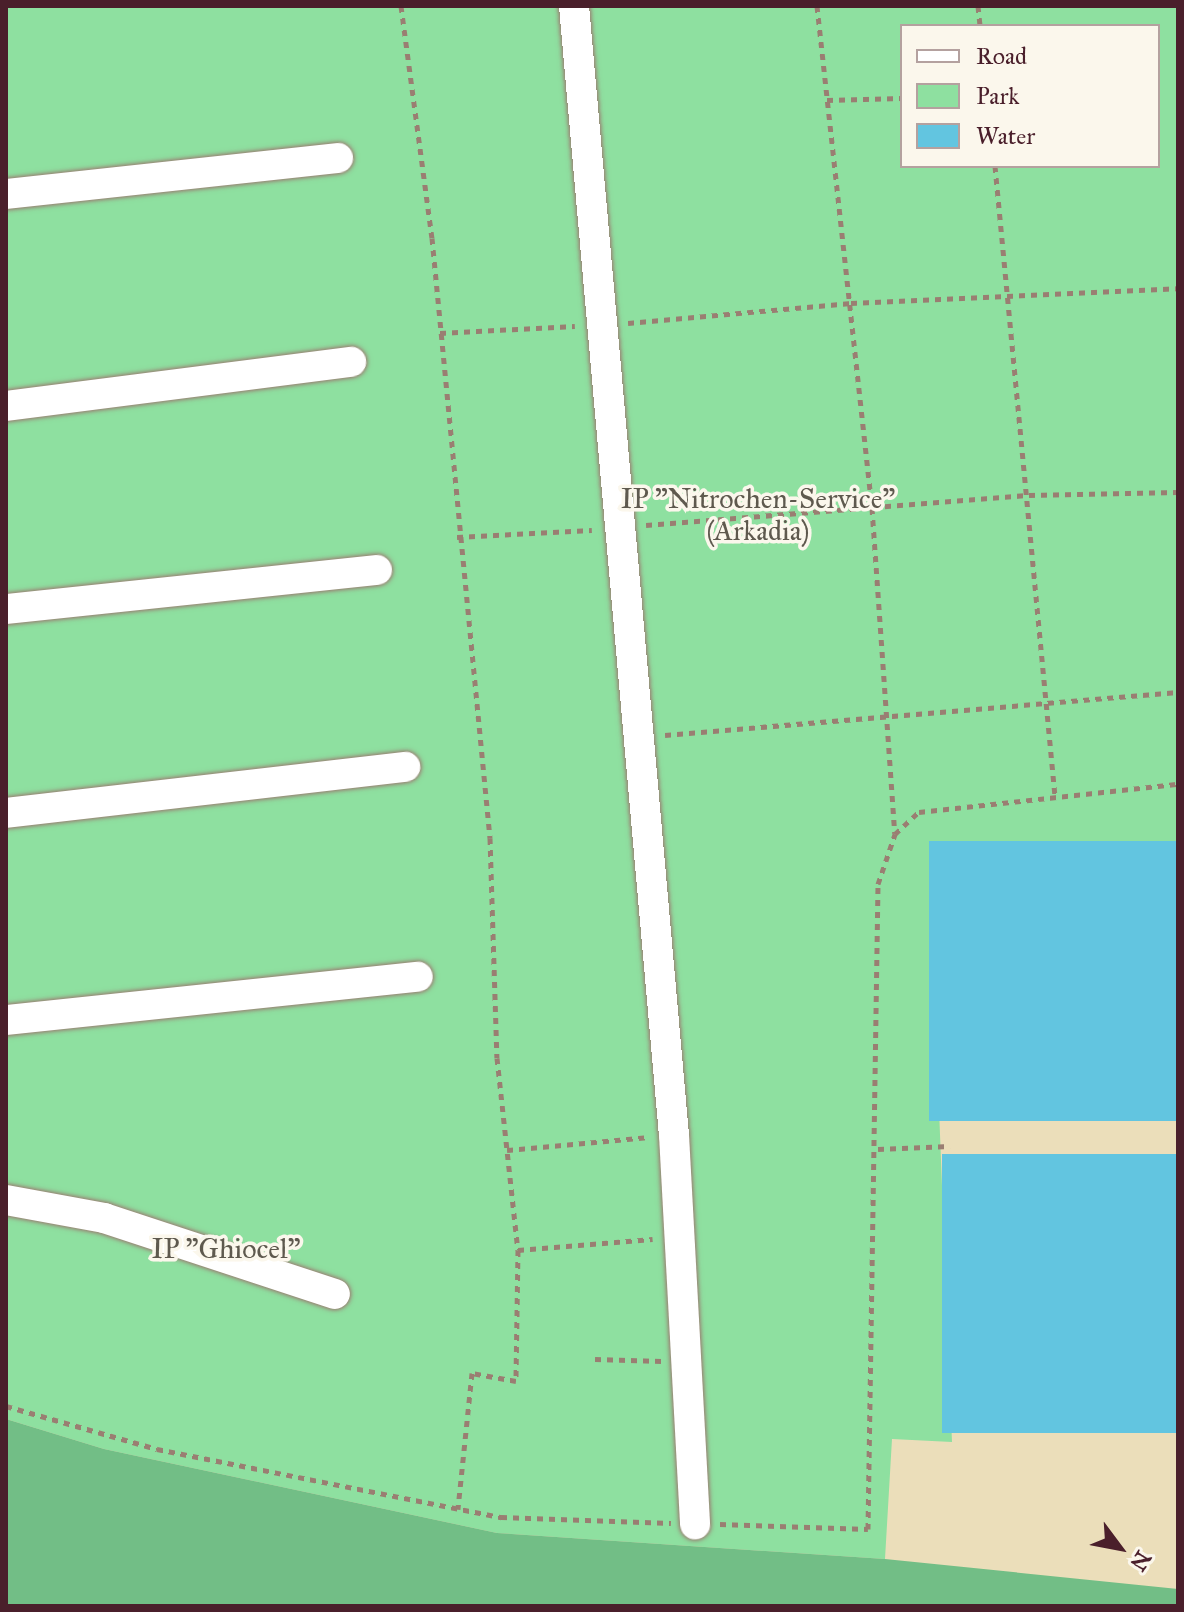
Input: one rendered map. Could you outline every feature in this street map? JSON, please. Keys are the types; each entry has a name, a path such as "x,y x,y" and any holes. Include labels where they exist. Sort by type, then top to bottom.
{"street":[{"path":"574,6 606,325 674,1135 690,1363 695,1524"},
{"path":"6,194 338,158"},
{"path":"6,406 351,362"},
{"path":"6,609 377,570"},
{"path":"6,813 405,767"},
{"path":"6,1020 418,977"},
{"path":"6,1200 104,1218 335,1294"}],"path":[{"path":"401,6 440,333 457,537 490,838 507,1150 518,1250 516,1381 472,1373 458,1509"},
{"path":"6,1406 157,1449 501,1517 868,1529 878,1149 878,884 895,834 872,508 817,6"},
{"path":"827,100 900,98"},
{"path":"995,168 1010,293 1055,796"},
{"path":"440,333 606,325 851,303 1010,293 1178,288"},
{"path":"457,537 621,528 1029,495 1178,492"},
{"path":"640,737 1047,700 1178,692"},
{"path":"895,834 919,812 1178,784"},
{"path":"507,1150 674,1135"},
{"path":"878,1149 950,1146"},
{"path":"518,1250 681,1237"},
{"path":"595,1359 690,1363"}],"green space":[{"name":"IP \"Nitrochen-Service\" (Arkadia)","path":"6,6 1178,6 1178,841 929,852 952,1442 892,1439 885,1559 497,1533 104,1449 6,1419"},
{"path":"6,1419 104,1449 497,1533 885,1559 1178,1589 1178,1606 6,1606"}],"water":[{"path":"929,841 1178,841 1178,1121 929,1121"},
{"path":"942,1154 1178,1154 1178,1433 942,1433"}],"park label":[{"name":"IP \"Ghiocel\"","path":"226,1249"}]}
